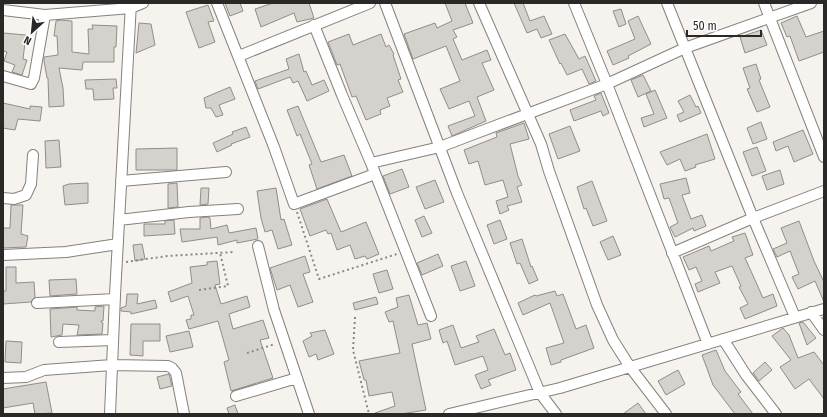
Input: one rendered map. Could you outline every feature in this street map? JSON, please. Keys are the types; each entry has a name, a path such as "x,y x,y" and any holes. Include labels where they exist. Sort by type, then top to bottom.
{"street":[{"path":"3,10 45,15 143,3"},
{"path":"217,3 274,147 294,204 375,174"},
{"path":"239,56 370,3"},
{"path":"385,3 457,193 540,393 556,414"},
{"path":"479,3 526,114 541,144 549,172 597,306 614,340 630,367 666,414"},
{"path":"574,3 708,344"},
{"path":"667,3 753,218 795,316"},
{"path":"764,3 824,157"},
{"path":"371,163 440,147 607,84 685,48 811,3"},
{"path":"110,414 131,5"},
{"path":"3,76 31,84 34,78 45,15"},
{"path":"314,26 371,163 431,316"},
{"path":"3,198 14,199 26,195 30,184 33,155"},
{"path":"121,181 226,172"},
{"path":"672,253 753,218 824,191"},
{"path":"119,220 189,212 238,209"},
{"path":"3,255 66,252 118,244"},
{"path":"258,246 274,310 309,414"},
{"path":"37,302 115,299"},
{"path":"449,414 540,393 708,344 795,316 824,309"},
{"path":"811,312 824,330"},
{"path":"723,339 746,375 776,414"},
{"path":"59,342 113,340"},
{"path":"3,378 26,377 44,370 112,365 168,366 176,373 184,414"},
{"path":"236,396 297,378"}],"path":[{"path":"294,204 319,278 405,251"},
{"path":"117,262 167,256 234,252"},
{"path":"199,290 228,286 220,253"},
{"path":"355,317 353,350 369,414"},
{"path":"247,353 284,341"}],"building":[{"path":"225,3 240,3 243,11 230,16"},
{"path":"273,3 309,3 314,18 297,22 294,13 261,27 255,9"},
{"path":"445,3 465,3 473,23 453,30 457,37 453,39 462,60 487,50 491,60 482,63 494,90 477,97 486,121 452,136 448,126 475,116 469,101 449,109 440,89 460,81 446,46 413,59 404,34 435,23 437,28 452,21"},
{"path":"514,3 523,3 530,21 544,16 552,34 541,38 537,29 527,33"},
{"path":"208,5 214,21 208,22 215,42 199,48 186,12"},
{"path":"621,9 626,24 619,27 613,11"},
{"path":"638,16 651,44 628,56 629,58 613,65 607,51 635,39 628,21"},
{"path":"797,16 806,37 824,31 824,52 799,61 790,36 787,37 781,23"},
{"path":"56,21 72,21 72,52 89,54 88,29 93,29 92,25 117,26 116,47 114,47 114,62 83,62 82,70 59,68 63,88 64,106 49,107 48,78 44,57 58,55 57,36 54,36"},
{"path":"139,23 151,24 155,45 136,53"},
{"path":"761,30 767,45 745,53 740,37"},
{"path":"3,33 26,35 23,59 27,60 22,75 12,72 15,65 4,61 7,52 3,51"},
{"path":"349,34 353,45 381,34 386,47 389,45 394,54 393,55 401,79 398,80 403,92 387,98 390,106 380,110 381,114 366,120 356,96 352,97 340,64 337,65 328,42"},
{"path":"565,34 579,59 585,56 596,81 589,84 582,69 567,75 549,40"},
{"path":"299,54 304,72 306,71 312,85 324,80 329,91 307,101 298,81 293,83 290,77 258,89 255,81 289,69 286,59"},
{"path":"756,64 761,79 759,80 770,107 757,112 747,89 750,88 743,68"},
{"path":"643,75 651,91 638,97 631,80"},
{"path":"116,79 117,88 113,88 114,99 94,100 93,89 86,89 85,80"},
{"path":"230,87 235,99 219,105 223,115 216,117 211,108 206,108 204,98"},
{"path":"655,90 667,118 644,127 641,118 654,114 646,94"},
{"path":"601,93 609,113 603,116 601,111 574,121 570,110 596,100 594,96"},
{"path":"690,95 701,113 680,122 677,115 684,112 678,101"},
{"path":"3,103 30,109 30,106 42,107 40,121 18,119 15,130 3,128"},
{"path":"298,106 321,162 344,155 352,176 317,189 309,165 312,164 300,134 297,136 287,110"},
{"path":"761,122 767,139 753,144 747,128"},
{"path":"524,123 529,139 510,144 518,176 522,185 517,187 522,202 507,206 509,210 500,214 496,201 508,197 503,180 485,185 478,161 469,164 464,150 497,137 496,133"},
{"path":"570,126 580,151 558,159 549,134"},
{"path":"246,127 250,137 231,144 232,145 217,152 213,143 233,134 232,132"},
{"path":"803,130 813,154 794,162 788,146 776,151 773,142"},
{"path":"707,134 715,159 695,165 696,167 685,171 680,159 667,165 660,152"},
{"path":"59,140 61,167 46,168 45,141"},
{"path":"757,147 766,171 752,176 743,152"},
{"path":"177,148 177,170 136,170 136,149"},
{"path":"402,169 409,187 390,194 383,176"},
{"path":"780,170 784,184 767,190 762,176"},
{"path":"686,178 690,193 682,195 691,219 702,215 706,226 694,231 693,228 675,237 670,227 678,223 669,198 664,199 660,184"},
{"path":"435,180 444,202 425,209 416,187"},
{"path":"592,181 607,221 593,226 586,208 584,209 577,187"},
{"path":"88,183 88,203 65,205 63,186 69,184"},
{"path":"177,183 178,207 168,208 168,184"},
{"path":"201,188 209,188 208,204 200,205"},
{"path":"276,188 281,220 284,219 292,245 278,249 272,230 265,232 261,218 257,191"},
{"path":"327,199 341,232 366,222 379,254 367,259 365,256 355,259 350,245 337,250 331,233 328,234 326,230 310,236 300,209"},
{"path":"11,205 23,205 21,234 28,236 26,247 3,248 3,228 10,228"},
{"path":"424,216 432,233 422,237 415,220"},
{"path":"200,218 210,218 211,229 227,225 229,233 256,228 258,239 237,243 237,240 218,245 217,237 182,242 180,229 200,229"},
{"path":"174,220 175,234 144,236 144,224 165,224 165,221"},
{"path":"500,220 507,239 494,244 487,225"},
{"path":"799,221 814,261 824,282 824,302 815,281 798,289 792,277 799,274 790,251 777,257 773,249 787,243 781,228"},
{"path":"745,233 753,255 745,258 763,298 773,294 777,306 745,319 740,308 748,304 739,287 741,286 732,266 715,272 720,283 698,292 695,284 702,281 696,267 689,270 683,257 709,246 711,251 734,241 732,237"},
{"path":"613,236 621,255 608,260 600,242"},
{"path":"522,239 531,267 532,266 538,280 529,284 520,263 517,264 510,243"},
{"path":"142,244 145,259 135,261 133,245"},
{"path":"438,254 443,266 422,275 417,263"},
{"path":"305,256 310,272 303,274 313,302 298,307 290,285 277,290 270,268"},
{"path":"217,261 220,284 215,285 221,304 247,296 250,307 229,314 233,329 263,320 269,338 260,340 273,378 231,391 224,362 229,360 218,321 189,329 186,320 191,319 191,315 194,315 188,296 171,302 168,292 192,283 190,267 207,265 207,262"},
{"path":"466,261 475,286 460,291 451,266"},
{"path":"6,267 16,267 16,283 34,282 35,297 31,302 3,304 3,291 6,291"},
{"path":"387,270 393,289 379,293 373,274"},
{"path":"76,279 77,294 50,296 49,280"},
{"path":"555,291 557,296 563,294 576,329 586,325 594,348 551,365 546,348 564,343 550,303 523,315 518,303 535,295"},
{"path":"127,294 138,294 137,304 155,300 157,308 131,314 131,312 121,311 121,308 126,306"},
{"path":"409,295 418,325 427,323 431,339 412,344 426,410 401,414 375,414 395,406 392,392 369,396 366,380 364,380 359,361 400,353 393,321 389,322 385,312 398,307 396,298"},
{"path":"376,297 378,304 355,310 353,303"},
{"path":"104,306 103,321 101,321 103,323 102,334 77,335 79,325 63,324 62,335 51,337 50,309 77,307 77,310 95,311 95,307"},
{"path":"803,322 816,338 807,345 799,323"},
{"path":"131,324 160,324 160,341 143,341 143,356 130,355"},
{"path":"453,325 461,348 479,342 476,336 494,329 505,355 510,353 516,370 488,380 491,385 481,389 475,375 488,370 483,356 455,365 447,341 443,343 439,330"},
{"path":"783,328 789,335 798,358 814,352 824,365 824,399 809,379 795,389 780,367 791,360 772,336"},
{"path":"325,330 334,354 318,360 316,354 309,357 303,341 312,336 310,333"},
{"path":"189,331 193,347 170,352 166,336"},
{"path":"6,341 22,342 21,363 5,362"},
{"path":"716,350 725,371 741,392 738,394 753,414 735,414 713,385 702,355"},
{"path":"765,362 772,370 759,381 753,373"},
{"path":"678,370 685,384 666,395 658,381"},
{"path":"169,374 172,386 160,389 157,377"},
{"path":"46,382 52,413 35,414 33,403 3,408 3,389"},
{"path":"638,403 646,414 623,414"},
{"path":"235,405 238,414 229,414 227,408"}]}
